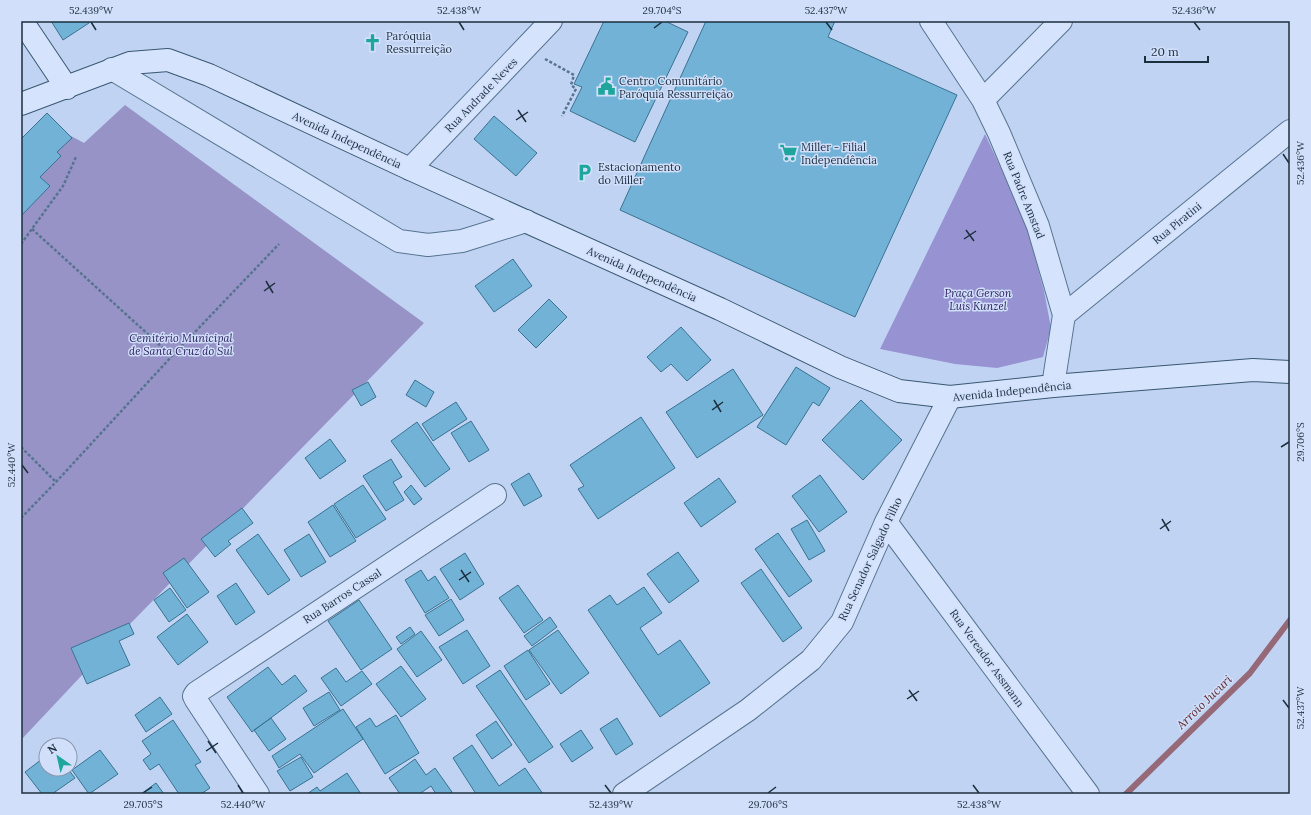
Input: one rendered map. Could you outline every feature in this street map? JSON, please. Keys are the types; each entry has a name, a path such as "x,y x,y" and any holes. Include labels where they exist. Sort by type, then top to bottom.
{"street":[{"path":"22,21 67,88"},
{"name":"Rua Andrade Neves","path":"410,169 551,21"},
{"name":"Rua Padre Amstad","path":"931,21 983,100 999,133 1038,226 1064,315 1054,386"},
{"path":"983,100 1061,21"},
{"name":"Avenida Independência","path":"21,104 67,88 130,63 168,60 209,75 410,169 720,309 840,367 899,391 950,397 1054,386 1253,370 1290,372"},
{"path":"112,69 399,241 428,245 462,241 526,221"},
{"name":"Rua Piratini","path":"1064,315 1290,131"},
{"name":"Rua Senador Salgado Filho","path":"624,794 748,710 811,660 842,622 886,522 950,397"},
{"name":"Rua Barros Cassal","path":"258,794 196,700 194,696 196,693 495,495"},
{"name":"Rua Vereador Assmann","path":"886,522 1088,794"}],"path":[{"path":"525,48 574,75 571,85 576,89 562,116"},
{"path":"21,244 63,186 76,157"},
{"path":"32,229 172,356"},
{"path":"21,518 279,244"},
{"path":"21,447 56,482"}],"green space":[{"name":"Cemitério Municipal de Santa Cruz do Sul","path":"125,105 424,323 131,623 21,740 21,137 60,130 84,143"},
{"name":"Praça Gerson Luis Kunzel","path":"985,134 1025,220 1044,291 1051,328 1043,357 997,368 955,364 880,349"}],"building":[{"path":"51,21 88,21 89,23 63,40"},
{"path":"604,21 665,21 688,32 635,142 570,111 582,87 574,84"},
{"name":"Miller - Filial Independência","path":"706,21 835,21 828,37 957,95 855,317 620,210"},
{"path":"47,113 72,138 57,152 61,156 40,177 50,186 21,216 21,139"},
{"path":"494,116 537,153 516,176 474,139"},
{"path":"513,259 532,286 494,312 475,286"},
{"path":"549,299 567,317 536,348 518,330"},
{"path":"681,327 711,360 687,381 671,364 661,372 647,357"},
{"path":"796,367 830,388 819,406 813,402 786,445 757,427"},
{"path":"733,369 763,415 697,458 666,412"},
{"path":"415,380 434,392 426,407 406,395"},
{"path":"368,382 376,397 361,406 352,390"},
{"path":"861,400 902,440 863,480 822,440"},
{"path":"456,402 467,419 433,441 422,424"},
{"path":"641,417 675,468 598,519 578,489 584,486 570,465"},
{"path":"471,421 489,450 469,462 451,433"},
{"path":"417,422 450,469 425,487 391,441"},
{"path":"330,439 346,461 320,479 305,458"},
{"path":"391,459 402,477 393,482 404,500 386,511 363,476"},
{"path":"529,473 542,496 524,506 511,484"},
{"path":"820,475 847,512 819,532 792,496"},
{"path":"719,478 736,502 701,527 684,503"},
{"path":"363,485 386,519 356,538 334,504"},
{"path":"411,485 422,499 414,505 404,492"},
{"path":"333,505 356,541 330,557 308,522"},
{"path":"242,508 253,523 228,541 231,544 215,557 201,539"},
{"path":"807,520 825,551 809,560 791,529"},
{"path":"778,533 812,581 789,597 755,549"},
{"path":"258,534 290,580 268,595 236,550"},
{"path":"309,534 326,562 301,577 284,550"},
{"path":"678,552 699,581 669,603 647,574"},
{"path":"465,553 484,584 460,600 440,569"},
{"path":"184,558 209,592 187,608 163,573"},
{"path":"761,569 802,628 783,642 741,583"},
{"path":"421,570 428,581 435,576 449,598 425,613 405,580"},
{"path":"236,583 255,612 236,625 217,596"},
{"path":"518,585 543,620 524,633 499,598"},
{"path":"644,587 662,613 640,628 658,655 680,640 710,683 660,717 588,610 610,595 617,605"},
{"path":"170,588 186,610 169,622 154,600"},
{"path":"451,599 464,620 439,636 425,615"},
{"path":"359,600 392,649 361,670 328,621"},
{"path":"187,614 208,642 178,665 157,637"},
{"path":"550,617 557,627 532,646 524,636"},
{"path":"129,623 134,634 119,641 130,665 87,684 71,648"},
{"path":"410,627 415,634 401,644 396,637"},
{"path":"467,630 490,666 463,684 439,647"},
{"path":"558,630 589,673 561,694 529,650"},
{"path":"421,631 442,660 417,677 397,649"},
{"path":"528,650 550,684 526,700 504,666"},
{"path":"401,666 426,699 401,717 376,684"},
{"path":"268,667 282,685 295,675 307,691 252,732 227,697"},
{"path":"336,668 346,682 362,671 372,684 341,706 321,678"},
{"path":"500,670 553,747 529,763 476,686"},
{"path":"329,692 340,710 314,726 303,708"},
{"path":"160,697 172,714 146,732 135,715"},
{"path":"343,709 363,739 314,773 300,754 279,768 272,756"},
{"path":"396,715 419,753 385,774 356,727 370,718 376,727"},
{"path":"271,718 286,739 269,751 254,730"},
{"path":"617,718 633,744 616,755 600,729"},
{"path":"173,720 201,762 195,765 210,788 201,794 179,794 159,764 150,770 143,760 151,754 142,741"},
{"path":"496,721 512,745 492,759 476,735"},
{"path":"581,730 593,748 572,762 560,744"},
{"path":"472,745 499,786 525,768 543,794 476,794 453,758"},
{"path":"100,750 118,774 89,794 77,777 78,766"},
{"path":"301,757 313,777 290,791 277,771"},
{"path":"415,759 426,775 435,768 452,792 449,794 436,794 431,786 419,794 400,794 389,778"},
{"path":"38,762 38,777 75,778 52,794 42,794 25,772"},
{"path":"347,773 361,794 307,794 317,787 320,791"},
{"path":"156,783 164,794 141,794"}],"waterway":[{"name":"Arroio Jucuri","path":"1126,794 1250,673 1290,620"}],"place":[{"name":"Paróquia Ressurreição","path":"373,42"},
{"name":"Centro Comunitário Paróquia Ressurreição","path":"606,87"},
{"name":"Miller - Filial Independência","path":"788,153"},
{"name":"Estacionamento do Miller","path":"585,173"}]}
